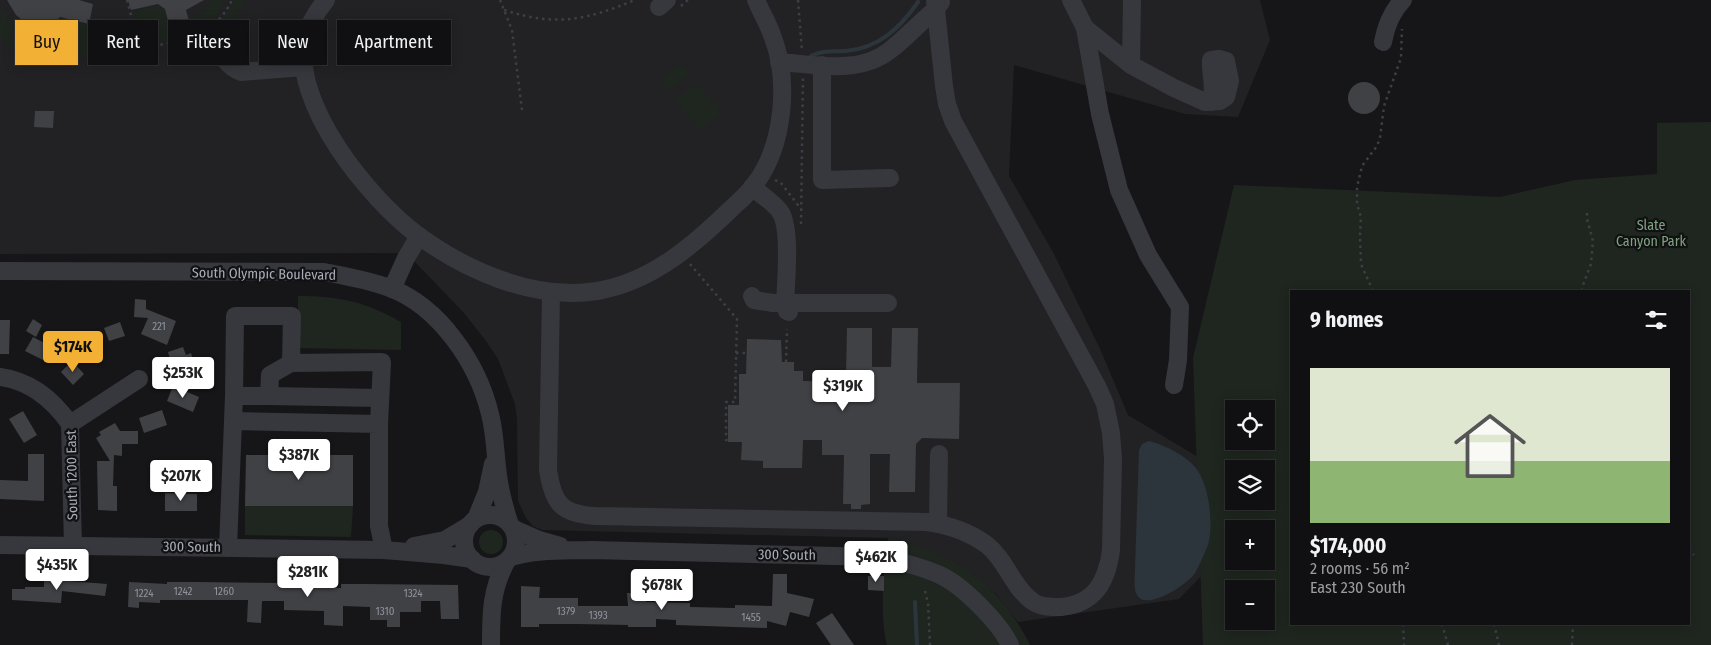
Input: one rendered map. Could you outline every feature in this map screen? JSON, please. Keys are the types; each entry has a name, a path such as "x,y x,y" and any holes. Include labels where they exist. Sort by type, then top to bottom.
{"street":[{"path":"326,0 310,25 305,39 304,68 313,102 325,126 370,190 388,209 420,236 447,253 481,271 511,282 551,292 595,292 641,278 682,253 709,230 752,187 768,160 775,141 783,98 782,75 772,34 756,0"},
{"path":"1071,0 1085,28 1100,114 1119,190 1148,255 1180,307 1178,360 1174,385"},
{"path":"1131,64 1132,0"},
{"path":"1383,42 1389,20 1403,0"},
{"path":"779,62 849,66 868,62 887,52 937,3"},
{"path":"551,292 548,470 554,497 565,510 577,515 595,516 927,522 958,529 987,545 999,556 1013,581 1032,602 1043,606 1063,606 1082,603 1090,597 1104,579 1109,564 1113,458 1111,433 1105,404 954,121 947,104 944,86 937,3"},
{"path":"1085,28 1131,64 1174,88 1205,102 1211,102"},
{"path":"229,65 241,72 304,68"},
{"path":"822,65 822,180 890,178"},
{"path":"752,187 781,212 784,222 786,234 786,303"},
{"path":"392,289 406,258 420,236"},
{"name":"South Olympic Boulevard","path":"0,271 324,272 362,279 392,289 414,301 442,325 463,350 480,382 490,412 498,482 511,526"},
{"path":"752,296 754,300 764,302 888,303"},
{"path":"228,548 235,316 292,316 291,363"},
{"path":"269,396 270,375 291,363 382,362 379,424 379,526 384,550"},
{"path":"0,377 23,384 41,393 61,412 70,424"},
{"name":"South 1200 East","path":"73,546 70,424 138,379"},
{"path":"234,396 380,398"},
{"path":"233,421 379,424"},
{"name":"South Olympic Boulevard","path":"473,522 487,492 495,443"},
{"path":"938,524 939,454"},
{"path":"491,624 485,585 474,561 465,549 464,541 466,532 473,522 484,516 493,515 501,517 511,526 516,537 516,546 497,579 494,589 491,645"},
{"name":"300 South","path":"384,550 445,540 473,522"},
{"name":"300 South","path":"511,526 526,536 553,545 592,550"},
{"name":"300 South","path":"0,545 384,550 444,555 474,561"},
{"name":"300 South","path":"508,560 522,554 548,551 592,550 877,557 905,563 941,575 969,596 992,620 1010,645"},
{"path":"474,561 484,566 492,567 508,560"}],"path":[{"path":"127,0 140,49 195,36 215,24 232,0"},
{"path":"500,0 512,30 522,110"},
{"path":"504,10 540,20 562,21 604,13 636,0"},
{"path":"798,0 803,57"},
{"path":"1373,290 1361,264 1361,217 1358,204 1358,187 1362,166 1377,146 1380,138 1384,106 1401,58 1402,26"},
{"path":"801,227 803,68"},
{"path":"769,177 781,183 801,209"},
{"path":"1582,290 1591,264 1593,242 1587,219 1587,209"},
{"path":"682,253 737,318 735,402 726,402 726,440 728,440"},
{"path":"786,362 787,329"},
{"path":"736,352 747,353"},
{"path":"1690,550 1694,554"},
{"path":"925,591 928,603 930,645"},
{"path":"1403,625 1404,645"},
{"path":"1442,625 1448,645"},
{"path":"1494,625 1499,645"},
{"path":"1572,625 1572,645"}],"shaded area":[{"path":"0,0 1260,0 1270,40 1238,117 1185,114 1014,65 1009,176 1053,252 1101,351 1128,415 1203,460 1210,567 1179,599 1018,622 996,594 961,566 888,538 542,530 533,526 526,518 518,501 517,419 515,404 498,359 464,313 415,262 396,253 0,254"},
{"path":"1149,441 1186,458 1200,474 1209,502 1210,533 1203,557 1191,578 1167,594 1149,600 1142,599 1137,595 1134,582 1139,450 1142,444"}],"green space":[{"path":"212,0 226,0 211,20 191,20 191,18 208,6"},
{"path":"233,0 244,0 232,20 220,20"},
{"path":"158,5 164,10 168,23 168,41 158,43 158,20 134,20 132,12"},
{"path":"4,10 7,18 15,26 15,47 0,38 0,11"},
{"path":"78,22 88,25 88,56 78,58"},
{"path":"681,63 690,74 669,91 659,80"},
{"path":"697,83 722,113 700,130 675,100"},
{"name":"Slate Canyon Park","path":"1711,122 1711,645 1203,645 1193,358 1234,185 1500,197 1575,180 1657,174 1657,123"},
{"path":"298,296 339,299 364,305 388,315 401,322 401,350 298,348"},
{"path":"245,506 353,506 351,537 245,535"},
{"path":"491,530 496,531 502,537 502,547 496,553 491,554 486,553 480,547 479,542 480,537 486,531"},
{"path":"888,538 934,552 972,574 1004,604 1018,623 1030,645 887,645 883,606"}],"building":[{"path":"7,0 79,0 93,4 88,24 60,17 57,20 22,20 16,15"},
{"path":"128,0 204,0 186,10 189,20 168,21 165,9 158,4 131,10"},
{"path":"1364,82 1370,83 1375,87 1379,92 1379,104 1375,109 1370,113 1364,114 1358,113 1353,109 1349,104 1348,98 1349,92 1353,87 1358,83"},
{"path":"35,111 54,111 53,128 34,127"},
{"path":"135,299 146,300 146,309 176,321 167,345 141,334 148,318 134,317"},
{"path":"33,319 42,325 36,337 26,331"},
{"path":"0,320 10,320 9,354 0,354"},
{"path":"120,322 125,336 109,341 104,328"},
{"path":"847,328 872,328 872,367 891,367 892,328 918,328 917,383 960,383 959,439 922,438 916,444 915,492 889,492 890,454 870,454 870,504 861,505 861,509 851,509 851,504 843,504 844,455 822,455 822,440 803,440 802,468 763,468 763,461 741,460 742,442 728,442 728,405 739,405 739,374 746,374 747,339 781,340 782,362 794,362 794,371 803,371 803,381 840,382 846,376"},
{"path":"33,337 50,346 43,360 25,351"},
{"path":"183,347 186,355 191,353 194,362 171,370 167,360 170,359 168,352"},
{"path":"72,361 84,374 73,385 61,372"},
{"path":"173,386 199,397 193,412 167,401"},
{"path":"162,410 167,425 144,433 139,418"},
{"path":"23,411 37,435 24,443 9,419"},
{"path":"115,423 120,431 138,431 138,444 122,444 122,456 114,455 113,486 117,486 117,511 98,510 97,461 110,461 96,438 101,435 99,432"},
{"path":"28,454 44,454 44,501 0,499 0,480 28,481"},
{"path":"246,455 353,455 353,506 245,506"},
{"path":"165,493 197,494 197,511 165,511"},
{"path":"773,574 787,574 787,593 814,599 809,617 790,612 786,626 767,621 767,628 676,625 676,620 656,619 656,627 539,624 539,627 521,627 521,586 540,587 539,598 578,598 578,606 628,606 627,593 645,593 646,602 690,603 690,607 735,608 735,605 772,606"},
{"path":"868,576 884,576 884,591 868,590"},
{"path":"44,579 107,584 105,596 62,591 61,603 12,600 12,589 44,587"},
{"path":"129,582 167,584 167,582 281,583 281,586 307,587 307,584 321,584 321,587 341,588 341,584 458,585 459,619 441,619 440,601 421,601 421,612 400,612 400,627 387,627 387,620 370,620 370,607 343,606 343,626 324,625 324,611 284,610 284,601 262,601 261,623 247,622 248,600 160,600 160,603 139,602 139,608 128,607"},
{"path":"832,613 854,645 831,645 816,623"}],"waterway":[{"path":"811,56 824,52 858,49 879,41 896,28 918,2"},
{"path":"915,602 917,645"}]}
